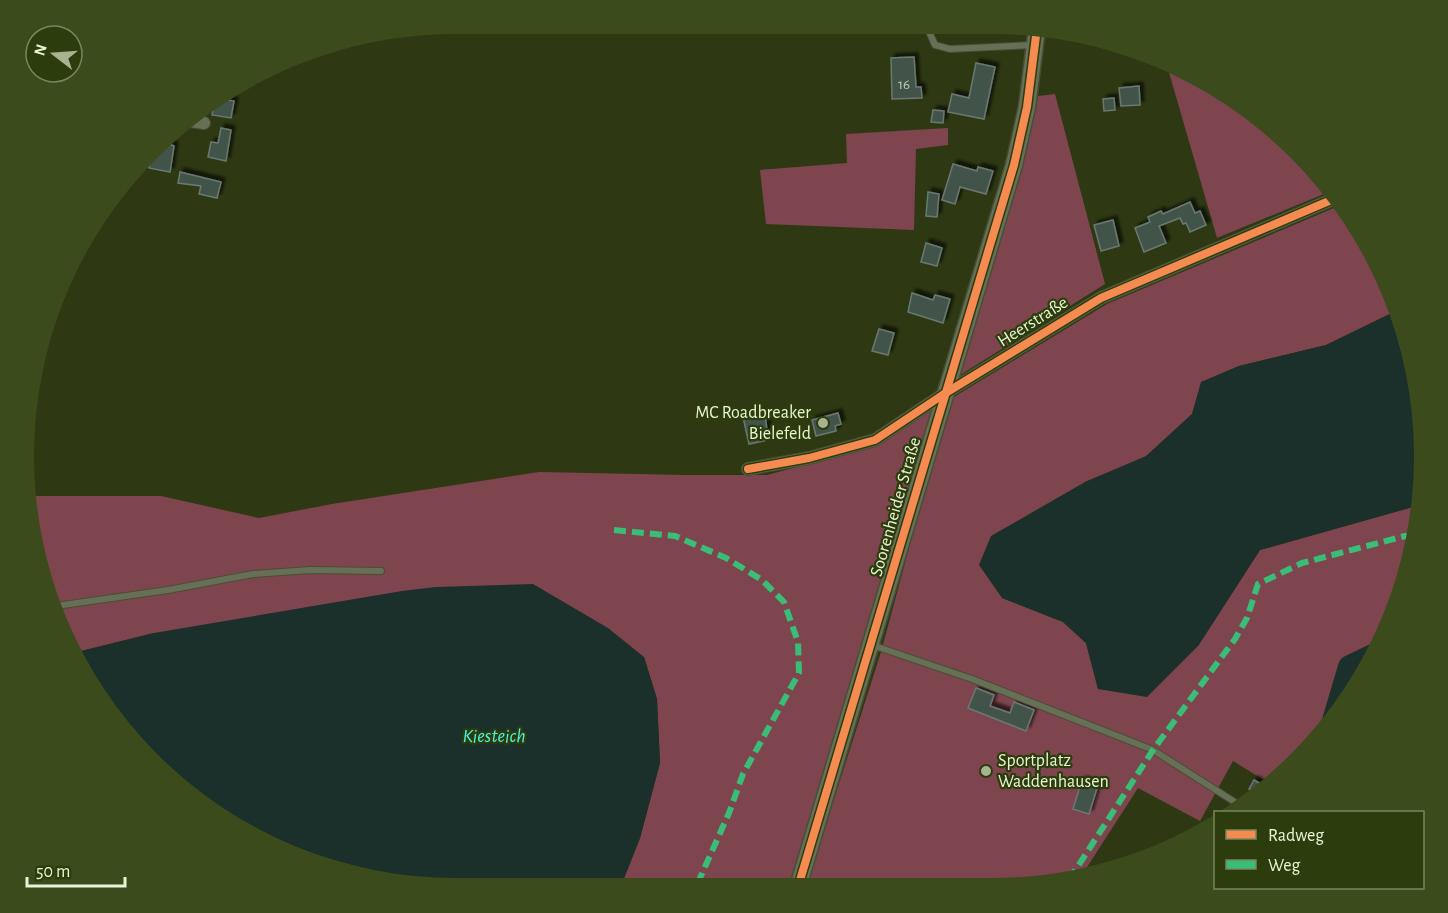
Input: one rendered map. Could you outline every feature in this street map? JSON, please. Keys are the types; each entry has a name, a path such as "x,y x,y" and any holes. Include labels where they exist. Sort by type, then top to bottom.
{"main road":[{"name":"Soorenheider Straße","path":"801,878 1014,165 1027,107 1036,37"}],"street":[{"path":"200,122 204,123"},
{"name":"Heerstraße","path":"748,469 809,458 875,440 944,394 1101,298 1327,202"}],"lane":[{"path":"930,34 934,45 950,49 1036,45"},
{"path":"62,605 168,590 254,574 310,570 381,572"},
{"path":"872,645 972,679 1153,750 1234,801"}],"shaded area":[{"path":"1170,74 1226,106 1270,139 1309,178 1322,195 1217,238"},
{"path":"1055,94 1105,284 957,377 1021,170 1038,96"},
{"path":"948,128 948,145 916,149 914,230 766,224 760,170 847,163 846,134"},
{"path":"1332,209 1370,270 1389,315 1326,345 1239,366 1202,382 1192,414 1146,457 1085,482 1002,598 1063,622 1086,643 1098,689 1198,646 1260,550 1410,508 1399,566 1370,643 1342,691 1309,735 1290,755 1263,779 1233,761 1200,821 1138,788 1087,867 1019,878 809,878 881,652 949,400 1107,304"},
{"path":"933,408 793,878 624,878 640,838 660,763 657,699 644,657 154,633 82,651 67,618 49,566 36,496 161,496 259,518 332,504 539,472 767,475 871,447"}],"water":[{"path":"1389,315 1399,347 1410,401 1414,456 1410,508 1260,550 1198,646 1147,697 1098,689 1086,643 1063,622 1002,598 979,565 991,536 1085,482 1146,456 1192,414 1201,382 1239,366 1326,345"},
{"name":"Kiesteich","path":"533,584 608,628 644,657 657,699 660,763 640,838 624,878 429,878 347,864 295,846 245,822 178,774 139,735 106,691 82,651 154,633 436,587"}],"building":[{"path":"914,57 916,87 921,87 922,98 892,99 891,58"},
{"path":"976,63 995,67 984,119 948,112 952,94 969,98"},
{"path":"1139,86 1140,105 1121,106 1119,88"},
{"path":"1114,98 1115,110 1104,111 1103,99"},
{"path":"231,100 234,101 231,118 212,115"},
{"path":"933,110 944,111 943,123 931,122"},
{"path":"221,128 231,130 226,161 208,157 211,142 218,143"},
{"path":"172,145 174,146 170,172 149,168"},
{"path":"953,164 977,171 978,167 993,171 986,194 960,187 955,204 942,200"},
{"path":"180,172 221,182 217,198 199,194 201,186 178,183"},
{"path":"928,192 939,194 937,217 926,216"},
{"path":"1190,202 1195,213 1200,211 1206,225 1190,232 1186,223 1183,224 1180,218 1159,226 1166,243 1144,252 1135,228 1150,222 1148,217 1161,211 1163,214"},
{"path":"1113,220 1119,246 1101,251 1094,225"},
{"path":"926,243 942,248 937,266 921,262"},
{"path":"912,293 933,300 935,295 950,299 943,323 908,312"},
{"path":"879,329 894,333 888,355 872,351"},
{"path":"765,413 768,440 749,444 743,417"},
{"name":"MC Roadbreaker Bielefeld","path":"838,413 841,424 835,426 836,431 816,436 812,420"},
{"path":"976,688 994,695 990,706 1010,713 1014,702 1034,710 1026,731 968,708"},
{"path":"1082,780 1098,785 1089,814 1073,809"},
{"path":"1254,780 1259,783 1250,790"}],"waterway":[{"path":"1344,689 1350,667 1360,662"}],"marked path":[{"path":"614,530 675,536 726,558 762,580 784,602 798,642 799,673 743,774 729,813 700,878"},
{"path":"1076,870 1153,750 1235,639 1247,618 1258,584 1302,563 1406,536"}],"cycle path":[{"path":"801,878 1014,165 1027,107 1036,37"},
{"path":"748,469 809,458 875,440 944,394 1101,298 1327,202"}],"place":[{"name":"MC Roadbreaker Bielefeld","path":"823,423"},
{"name":"Sportplatz Waddenhausen","path":"986,771"}]}
